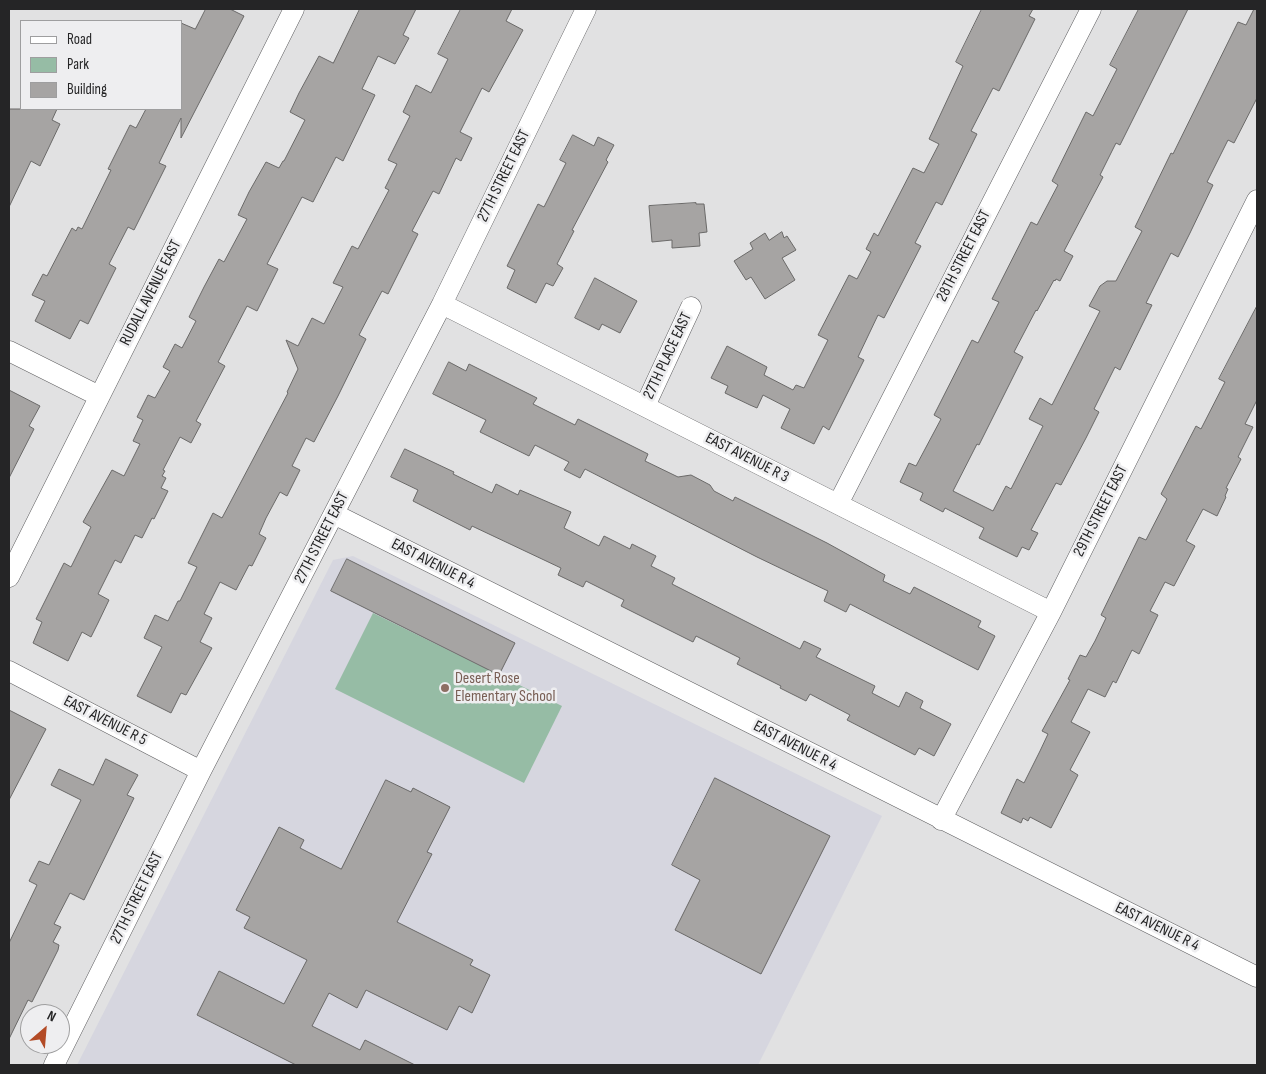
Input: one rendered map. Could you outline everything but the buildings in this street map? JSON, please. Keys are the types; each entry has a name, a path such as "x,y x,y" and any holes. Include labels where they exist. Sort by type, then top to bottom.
{"street":[{"name":"RUDALL AVENUE EAST","path":"9,577 294,9"},
{"name":"27TH STREET EAST","path":"54,1065 201,771 442,304 586,9"},
{"name":"28TH STREET EAST","path":"838,504 1091,9"},
{"name":"29TH STREET EAST","path":"941,820 1051,612 1257,200"},
{"name":"EAST AVENUE R 3","path":"442,304 1051,612"},
{"name":"27TH PLACE EAST","path":"645,406 691,307"},
{"path":"9,351 99,396"},
{"name":"EAST AVENUE R 4","path":"334,514 1257,977"},
{"name":"EAST AVENUE R 5","path":"9,671 201,771"}],"shaded area":[{"name":"Desert Rose Elementary School","path":"353,556 882,816 758,1065 77,1065 333,560"}],"green space":[{"path":"373,613 562,706 524,783 335,689"}],"place":[{"name":"Desert Rose Elementary School","path":"445,688"}]}
